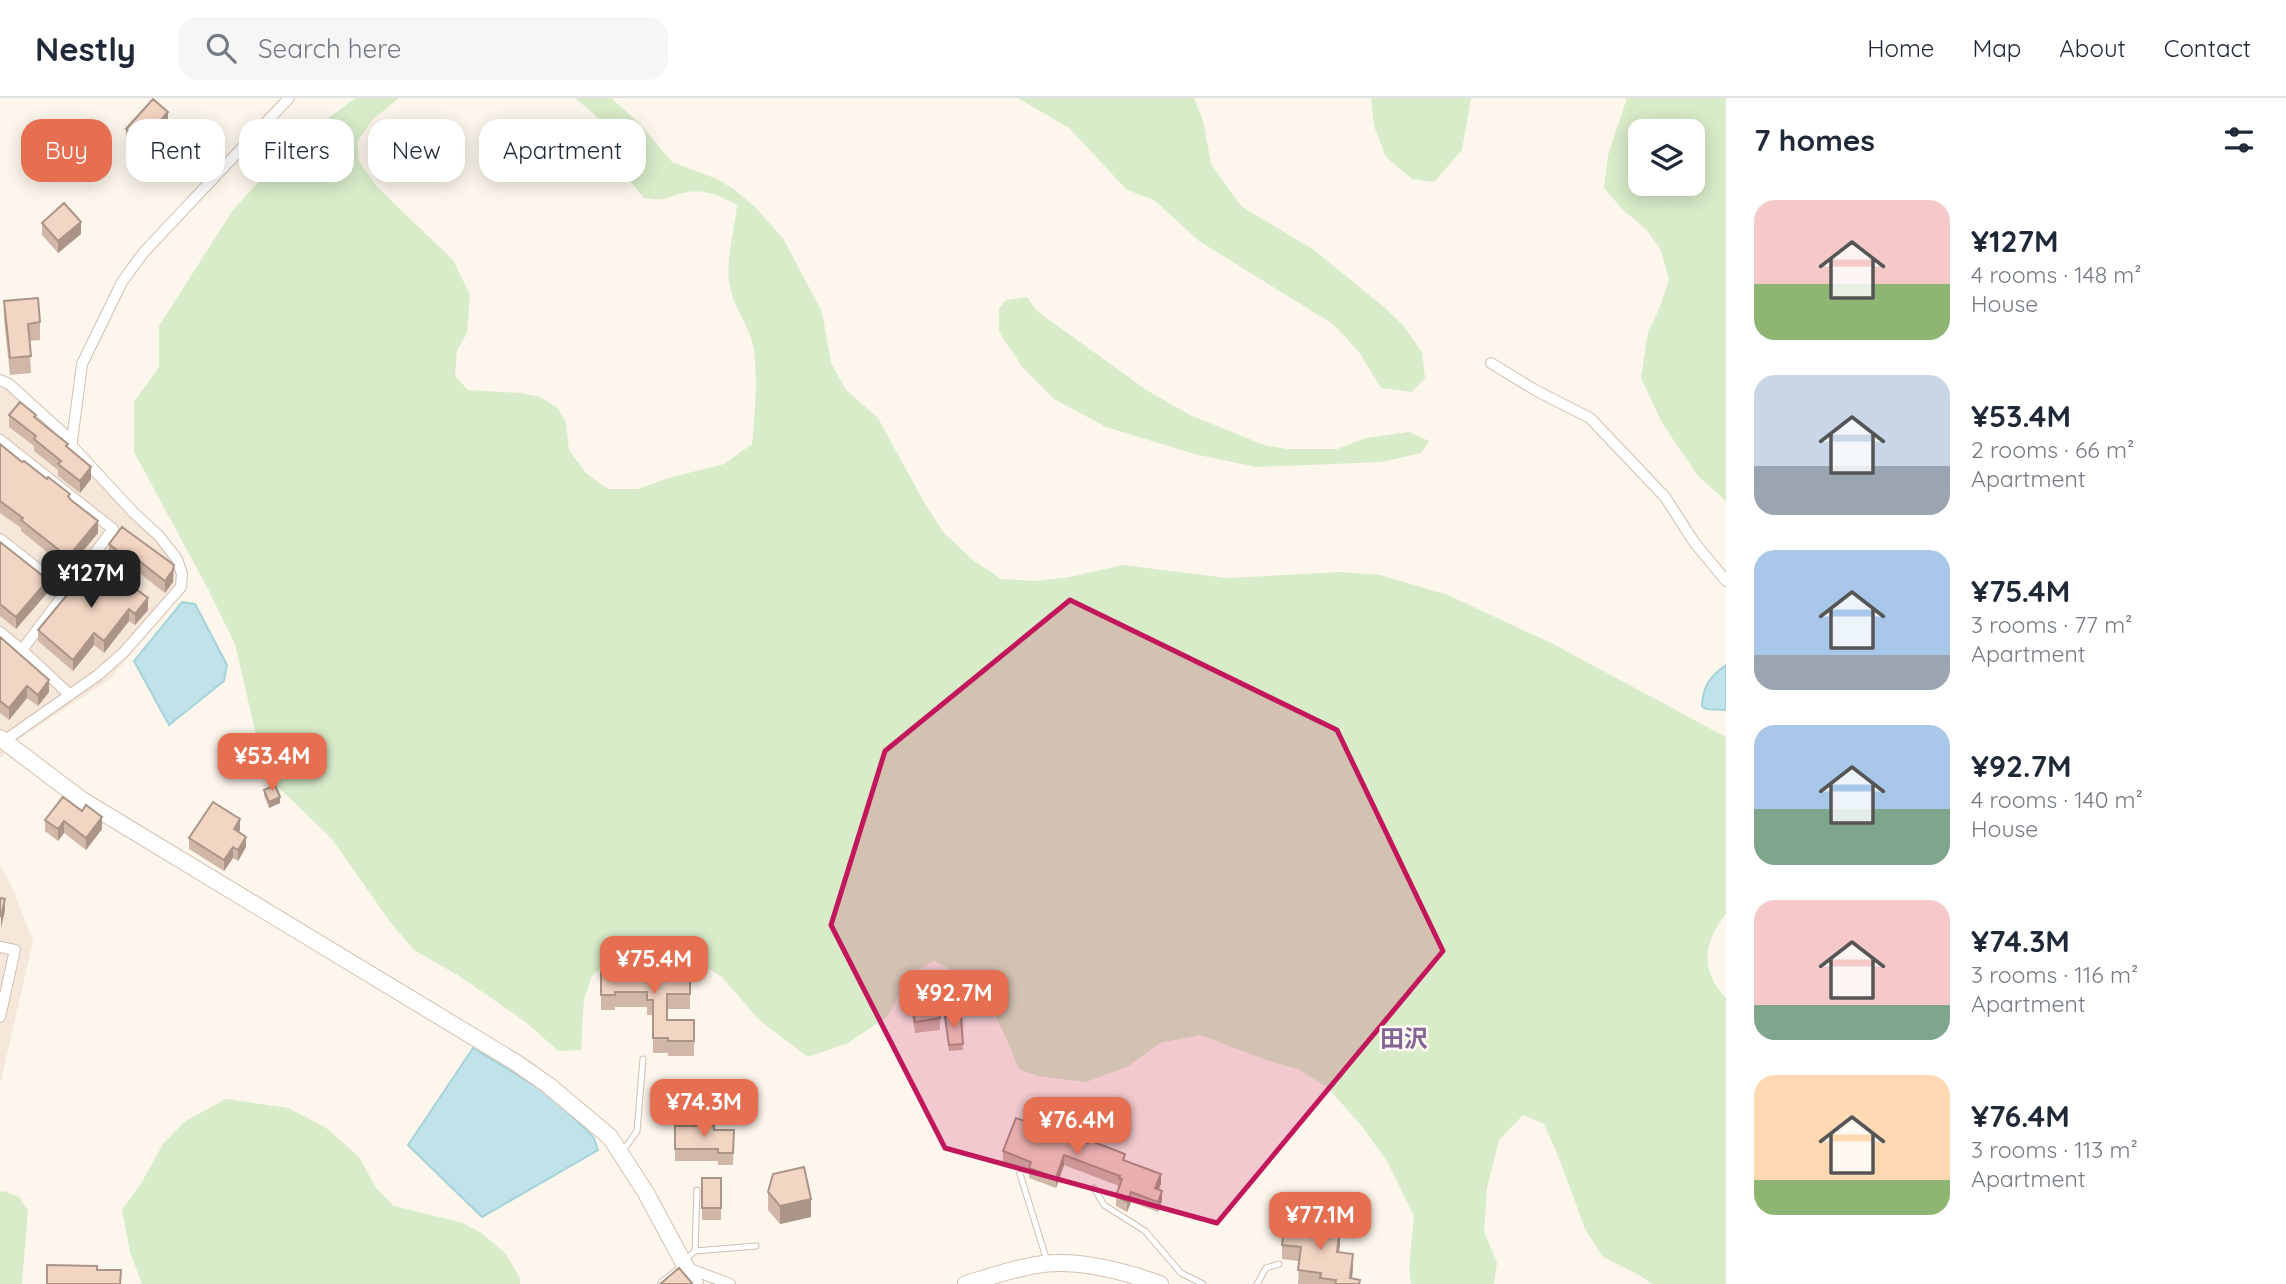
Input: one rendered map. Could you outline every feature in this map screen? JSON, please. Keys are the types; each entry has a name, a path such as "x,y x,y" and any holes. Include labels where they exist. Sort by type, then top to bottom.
{"street":[{"path":"289,98 144,252 122,282 82,364 72,446 159,536 177,559 182,574 180,587 124,652 70,695 2,740 82,800 515,1062 548,1085 610,1138 688,1260 695,1284"},
{"path":"1491,363 1535,390 1590,418 1665,497 1694,542 1726,580"},
{"path":"0,380 9,384 72,441"},
{"path":"0,440 113,529 22,650"},
{"path":"0,538 66,592"},
{"path":"0,632 70,695"},
{"path":"0,947 15,950 0,1017"},
{"path":"663,1284 688,1260"},
{"path":"688,1260 730,1284"},
{"path":"966,1284 1004,1272 1048,1264 1104,1268 1160,1284"}],"lane":[{"path":"621,1154 637,1131 643,1059"},
{"path":"1020,1174 1048,1264"},
{"path":"1094,1188 1104,1205 1145,1231 1181,1273 1203,1284"},
{"path":"697,1190 688,1260 756,1246"},
{"path":"1257,1284 1266,1268 1279,1264"}],"highlighted area":[{"path":"1070,600 1337,730 1443,951 1217,1223 945,1148 831,925 885,751"}],"shaded area":[{"path":"0,379 33,402 174,548 187,571 185,588 110,679 23,736 0,758"},
{"path":"0,864 33,941 0,1085"}],"green space":[{"path":"355,98 399,98 373,119 368,119 368,126 357,142 359,161 368,174 368,182 374,182 453,260 470,295 467,333 457,351 455,376 468,390 521,393 540,397 558,408 566,423 569,450 586,473 608,489 638,489 668,478 724,464 752,444 756,378 754,352 752,341 733,298 728,273 737,205 701,192 688,192 663,199 644,198 631,182 646,182 646,131 672,162 717,179 735,190 756,208 783,238 822,312 831,363 846,390 878,418 944,533 973,560 1001,579 1036,581 1123,565 1227,578 1341,572 1380,575 1448,595 1553,644 1726,737 1726,914 1713,935 1708,957 1712,978 1726,998 1726,1284 1652,1284 1603,1257 1585,1229 1544,1124 1523,1115 1499,1140 1487,1188 1484,1231 1497,1263 1494,1284 1411,1284 1409,1267 1414,1216 1388,1163 1361,1125 1328,1088 1298,1069 1200,1035 1160,1043 1127,1067 1086,1082 1038,1076 1019,1069 997,1018 980,991 965,978 934,961 911,973 887,1017 848,1043 808,1057 759,1020 722,977 696,960 656,952 611,959 592,976 584,999 581,1050 558,1051 527,1023 461,977 414,950 391,923 331,838 271,780 257,739 235,644 134,452 134,402 159,367 159,326 233,210 258,182 354,182 354,119 327,119"},
{"path":"575,98 611,98 635,119 598,119"},
{"path":"1018,98 1194,98 1203,120 1211,164 1241,206 1314,250 1385,308 1403,325 1422,352 1425,378 1412,392 1381,388 1359,352 1333,324 1199,241 1154,200 1127,190 1069,128"},
{"path":"1371,98 1471,98 1462,150 1434,182 1412,179 1386,157 1374,126"},
{"path":"1627,98 1726,98 1726,501 1698,476 1662,423 1641,378 1648,332 1669,280 1661,250 1646,229 1623,210 1604,188 1608,155"},
{"path":"1027,297 1038,312 1148,391 1190,415 1264,445 1287,449 1337,449 1366,438 1409,432 1429,441 1421,453 1382,462 1256,467 1194,454 1106,427 1054,399 1023,368 999,332 999,309 1006,300"},
{"path":"226,1099 288,1108 325,1127 359,1157 376,1188 394,1206 460,1222 480,1232 505,1253 520,1278 520,1284 142,1284 130,1252 122,1210 163,1144 184,1122"},
{"path":"0,1192 19,1197 28,1211 22,1284 0,1284"}],"water":[{"path":"182,602 195,604 227,665 224,681 169,725 134,661"},
{"path":"1726,665 1726,710 1706,709 1702,706 1706,687"},
{"path":"473,1048 553,1097 594,1138 598,1150 482,1217 408,1145"}],"building":[{"path":"153,99 168,112 162,119 135,119"},
{"path":"64,203 81,222 58,241 42,223"},
{"path":"38,298 40,322 28,324 31,356 10,358 4,301"},
{"path":"20,402 91,467 80,481 58,464 61,461 34,439 36,436 9,415"},
{"path":"0,444 70,494 68,496 71,500 98,521 68,557 0,501"},
{"path":"122,527 174,565 165,581 134,557 131,561 109,544"},
{"path":"0,542 48,580 16,617 0,604"},
{"path":"96,560 148,598 135,614 129,609 104,641 94,633 73,660 38,630"},
{"path":"0,637 49,680 38,695 27,686 9,708 0,701"},
{"path":"275,785 280,797 269,802 264,790"},
{"path":"63,797 82,811 86,805 102,817 86,838 64,821 58,829 45,820"},
{"path":"213,802 240,819 234,829 246,837 238,850 233,847 224,860 189,838"},
{"path":"0,898 5,899 1,916 0,916"},
{"path":"621,966 670,966 670,974 690,974 690,994 667,994 667,1020 694,1020 694,1041 653,1038 653,1000 647,1000 647,992 601,995 601,972 621,972"},
{"path":"937,998 940,1018 915,1022 912,1002"},
{"path":"961,1016 963,1044 949,1045 945,1017"},
{"path":"1037,1112 1054,1118 1048,1132 1072,1141 1073,1137 1088,1143 1089,1140 1125,1154 1123,1160 1161,1174 1155,1188 1162,1191 1158,1202 1131,1192 1127,1202 1116,1196 1122,1179 1120,1176 1064,1155 1056,1178 1029,1168 1031,1162 1003,1151 1016,1118 1033,1124"},
{"path":"675,1126 714,1126 714,1130 734,1130 733,1153 718,1153 718,1149 675,1149"},
{"path":"804,1167 811,1199 780,1206 768,1192 773,1174"},
{"path":"702,1178 721,1178 721,1208 702,1208"},
{"path":"1285,1222 1340,1229 1337,1252 1353,1254 1350,1278 1360,1280 1359,1284 1335,1284 1336,1280 1320,1278 1321,1273 1298,1270 1301,1247 1282,1245"},
{"path":"47,1265 97,1266 97,1270 121,1270 120,1284 47,1284"},
{"path":"679,1268 691,1284 660,1284"}],"district":[{"name":"田沢","path":"1404,1039"}]}
